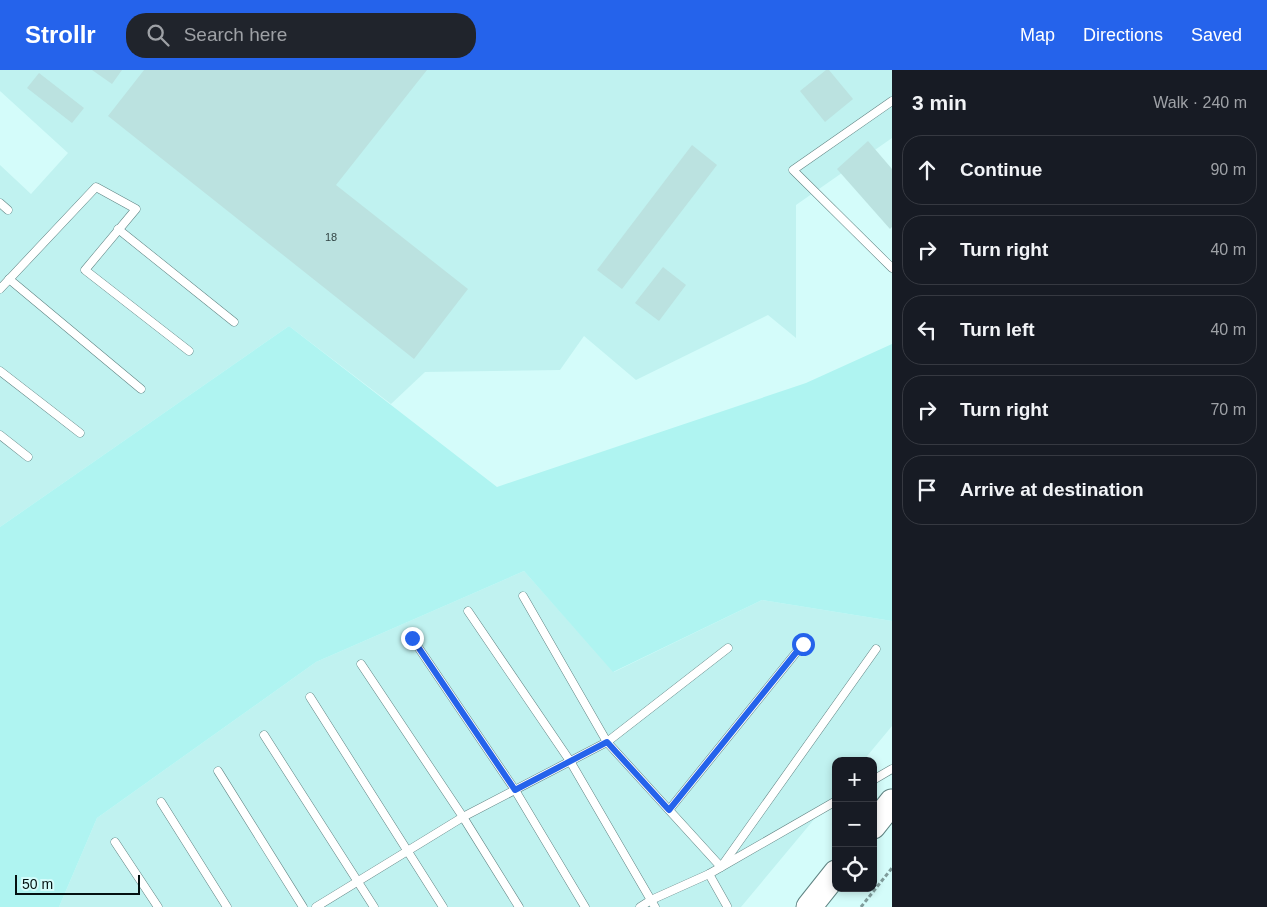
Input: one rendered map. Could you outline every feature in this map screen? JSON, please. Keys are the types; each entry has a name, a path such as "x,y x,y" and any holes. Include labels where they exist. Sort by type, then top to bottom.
{"main road":[{"path":"877,821 892,802"},
{"path":"808,907 832,878"}],"lane":[{"path":"892,101 794,170 892,268"},
{"path":"0,288 96,187 136,209 85,270 189,351"},
{"path":"0,203 8,210"},
{"path":"118,230 234,322"},
{"path":"9,279 142,389"},
{"path":"0,371 80,433"},
{"path":"0,435 28,457"},
{"path":"523,596 607,742 721,867"},
{"path":"468,611 570,761 653,904"},
{"path":"412,638 515,790 585,907"},
{"path":"669,810 803,644"},
{"path":"316,907 463,817 607,742 728,648"},
{"path":"721,867 876,649"},
{"path":"361,664 463,817 519,907"},
{"path":"310,697 443,907"},
{"path":"264,735 374,907"},
{"path":"877,778 892,769"},
{"path":"218,771 303,907"},
{"path":"161,802 227,907"},
{"path":"640,907 653,904 709,874 834,802"},
{"path":"115,842 158,907"},
{"path":"709,874 727,906"}],"path":[{"path":"861,907 892,868"}],"shaded area":[{"path":"0,70 892,70 892,138 796,205 796,338 768,315 636,380 584,336 560,370 425,372 391,404 289,326 0,527 0,165 31,194 68,153 0,91"},
{"path":"289,326 497,487 806,383 892,344 892,621 762,600 613,672 524,571 316,662 97,818 59,907 0,907 0,527"},
{"path":"524,571 614,672 762,600 892,621 892,726 866,757 832,757 832,798 741,907 59,907 97,818 316,662"}],"building":[{"path":"92,70 122,70 112,84"},
{"path":"144,70 427,70 336,185 468,289 414,359 108,116"},
{"path":"826,70 829,70 853,99 825,122 800,91"},
{"path":"39,73 84,108 72,123 27,88"},
{"path":"868,141 892,169 892,227 890,229 837,169"},
{"path":"692,145 717,165 622,289 597,270"},
{"path":"663,267 686,285 659,321 635,303"}],"route":[{"path":"412,638 515,790 607,742 669,810 803,644"}]}
